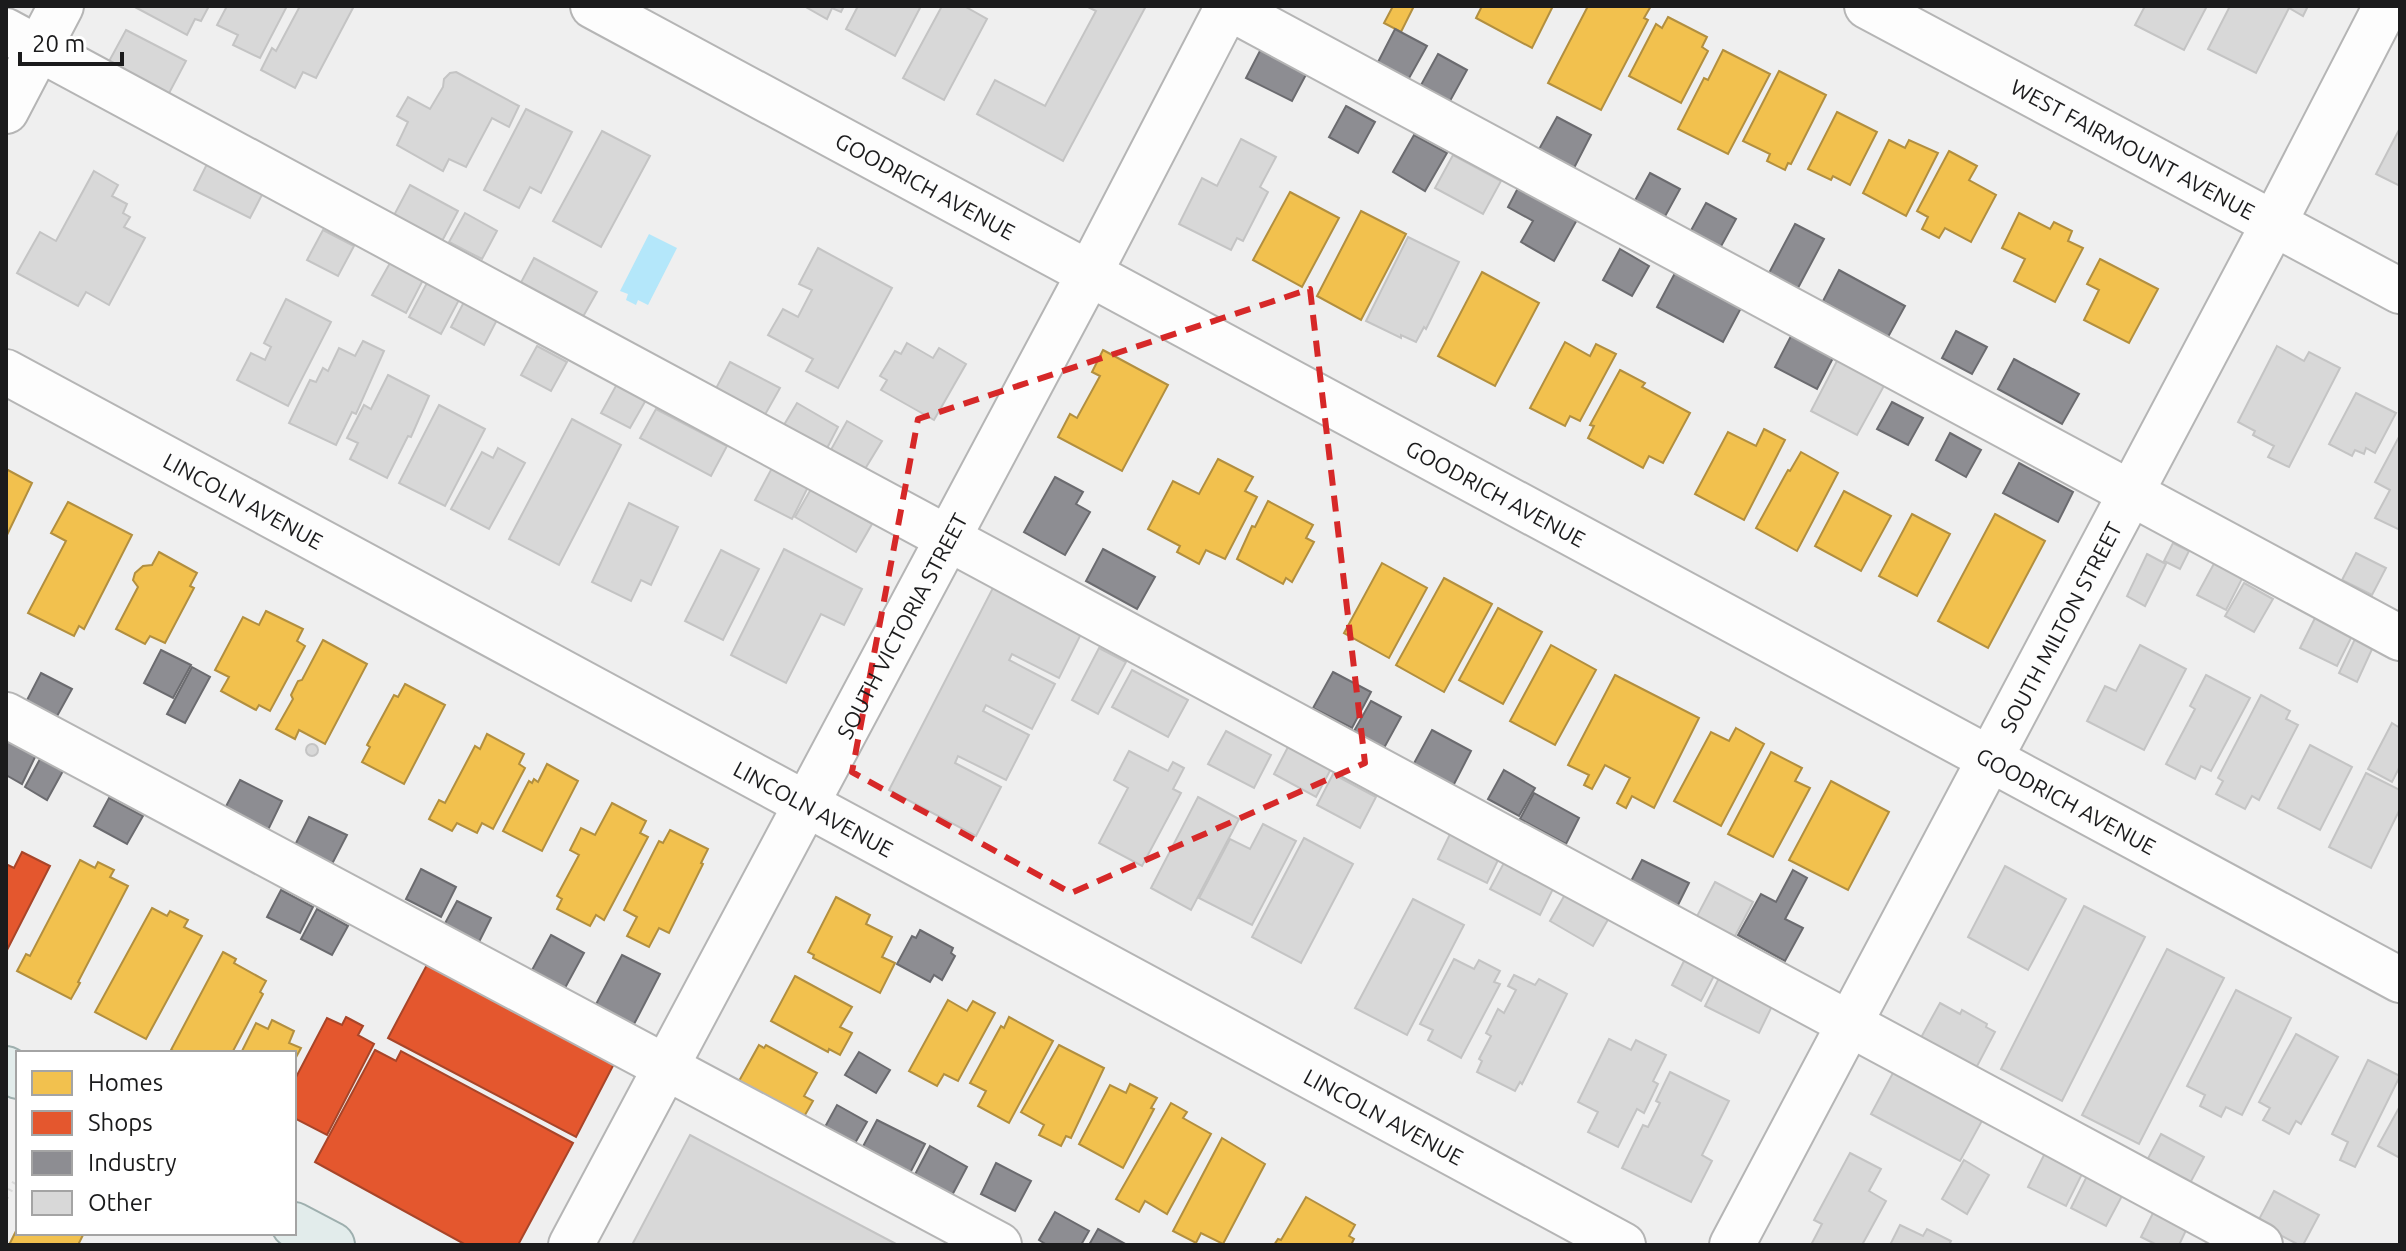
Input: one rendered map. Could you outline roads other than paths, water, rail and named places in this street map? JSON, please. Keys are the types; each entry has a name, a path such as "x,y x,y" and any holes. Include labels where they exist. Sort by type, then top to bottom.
{"main road":[{"path":"296,1226 332,1245"}],"street":[{"path":"6,111 22,40 61,6"},
{"name":"GOODRICH AVENUE","path":"593,6 2400,980"},
{"path":"1227,6 2400,638"},
{"name":"SOUTH VICTORIA STREET","path":"571,1245 1090,272 1227,6"},
{"name":"WEST FAIRMOUNT AVENUE","path":"1867,6 2400,291"},
{"name":"SOUTH MILTON STREET","path":"1732,1245 2386,6"},
{"path":"22,40 2260,1245"},
{"name":"LINCOLN AVENUE","path":"6,372 1623,1245"},
{"path":"6,715 999,1245"}],"water":[{"path":"649,234 677,248 648,305 638,300 636,305 626,300 628,294 620,291"}]}
